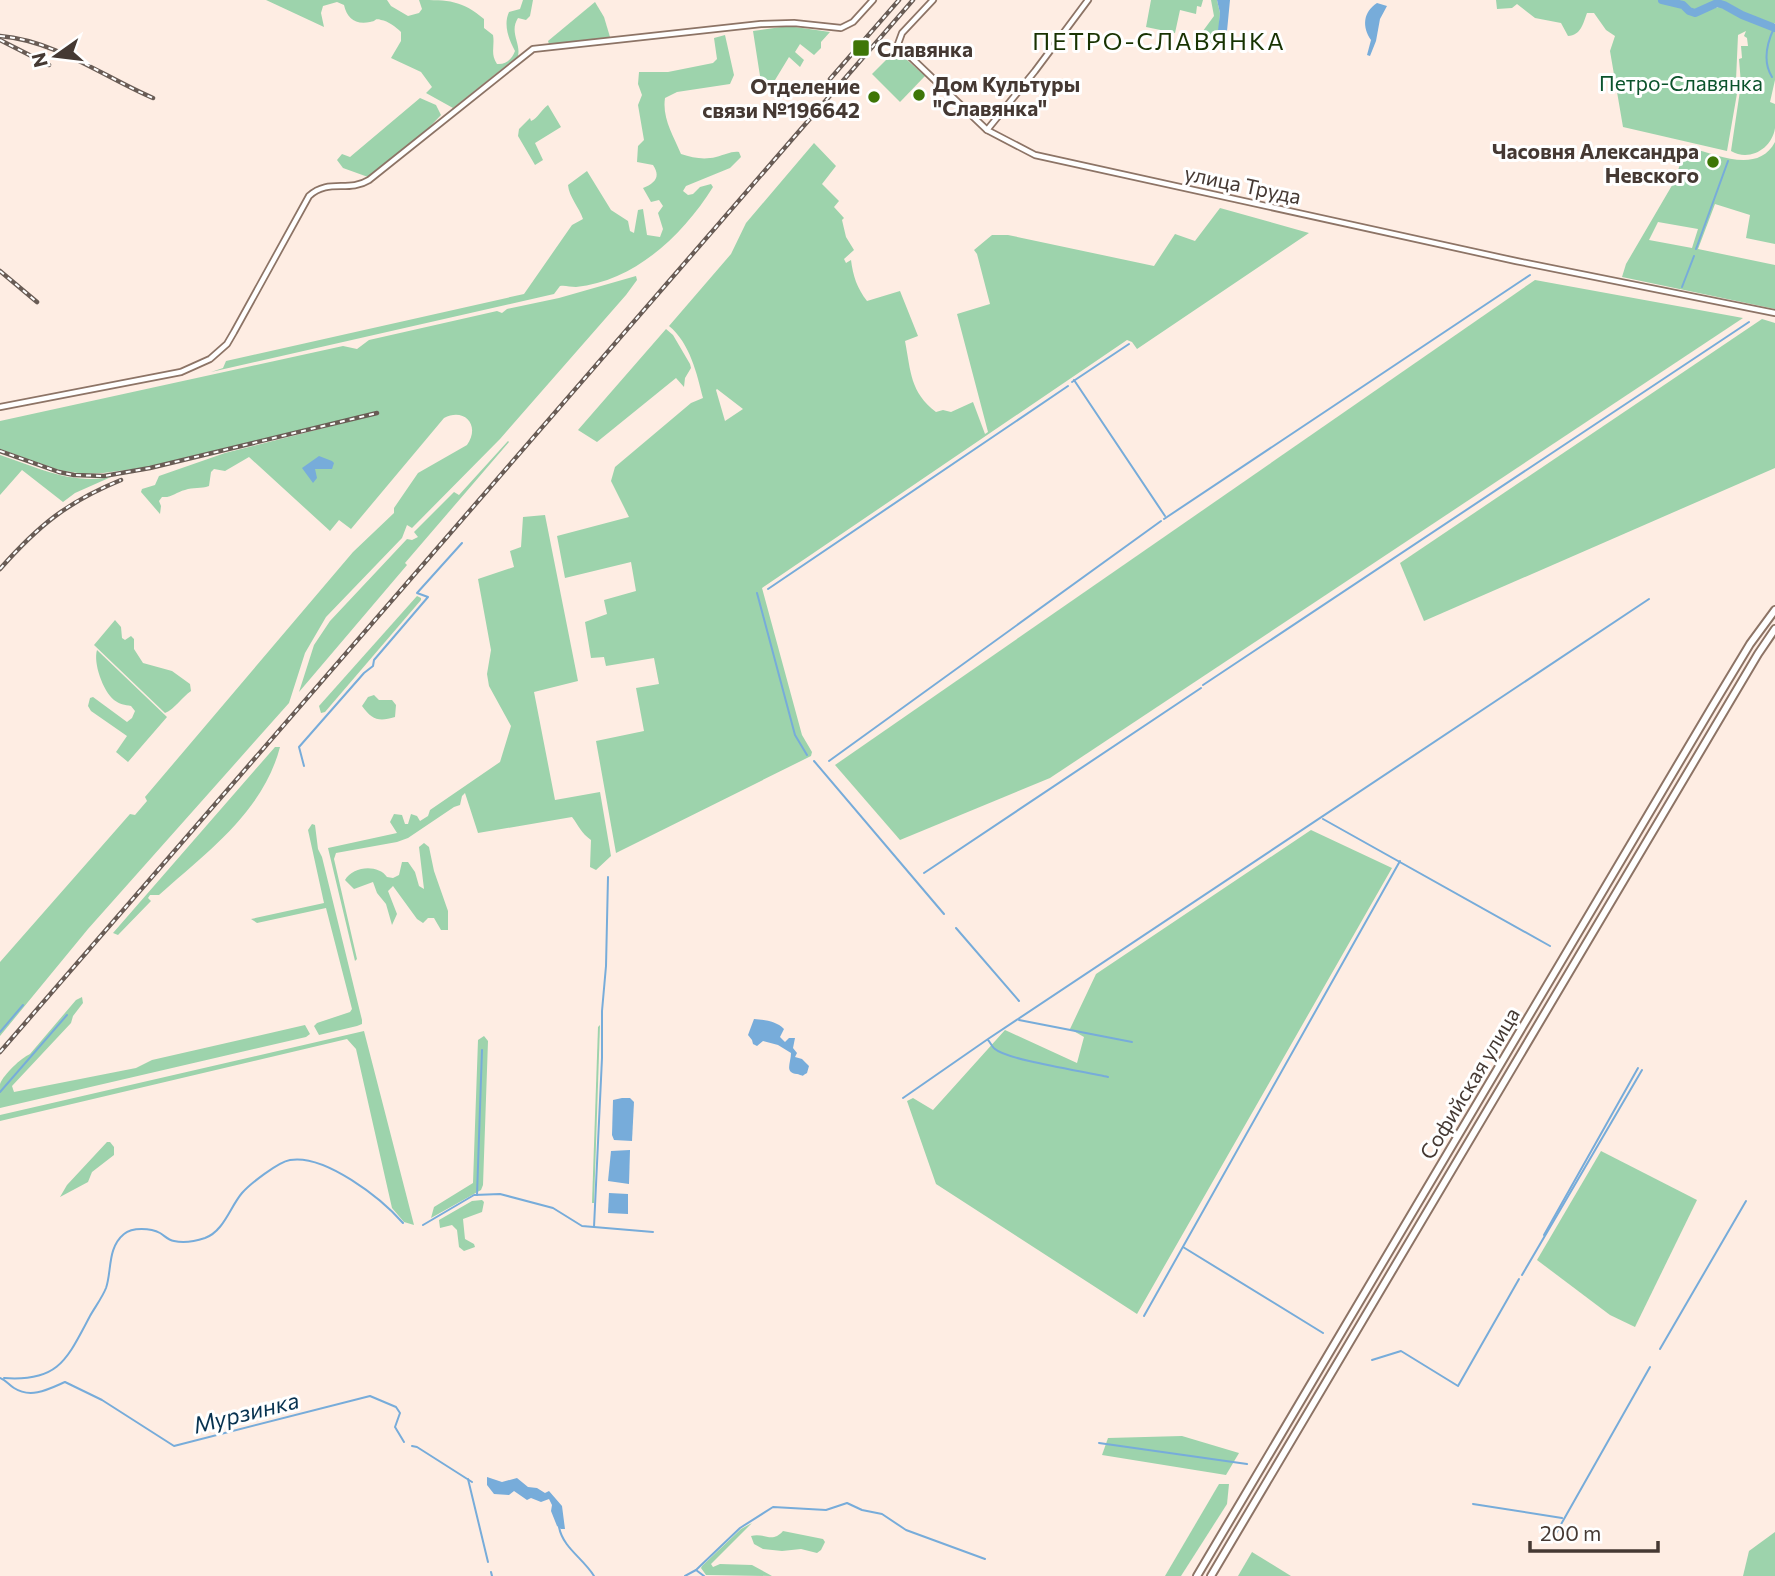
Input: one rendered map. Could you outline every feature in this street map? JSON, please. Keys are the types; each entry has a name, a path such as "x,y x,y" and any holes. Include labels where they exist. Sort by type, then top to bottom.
{"main road":[{"name":"Софийская улица","path":"1196,1576 1750,644 1775,610"},
{"name":"Софийская улица","path":"1211,1576 1737,688 1775,629"}],"street":[{"path":"0,407 181,372 210,359 227,344 301,207 314,191 327,186 359,185 533,49 761,24 794,23 835,28 853,22 873,0"},
{"name":"улица Труда","path":"933,0 902,33 898,44 987,130 1035,155 1516,261 1775,313"},
{"path":"987,130 1088,0"}],"green space":[{"path":"266,0 387,0 391,6 408,16 419,13 422,9 419,0 454,2 469,8 484,19 484,28 493,35 495,60 497,64 503,64 515,51 507,27 509,12 520,9 523,0 533,0 530,16 526,20 518,18 516,23 518,56 453,108 426,93 432,87 421,72 391,58 401,41 401,32 389,23 377,19 365,23 356,21 347,14 344,5 337,2 323,6 321,13 324,27"},
{"path":"1151,0 1203,0 1201,7 1197,6 1196,14 1180,10 1175,33 1146,27"},
{"path":"1211,0 1217,0 1220,13 1218,41 1215,44 1204,41 1200,35 1214,16"},
{"name":"Петро-Славянка","path":"1496,0 1775,0 1775,23 1772,26 1718,4 1696,13 1698,15 1719,7 1775,32 1775,80 1770,102 1775,104 1773,135 1759,152 1745,155 1731,151 1741,84 1741,46 1748,46 1744,36 1746,31 1738,35 1736,80 1739,82 1727,151 1623,127 1610,51 1615,36 1606,30 1594,13 1587,13 1579,31 1568,36 1561,23 1535,18 1517,4 1512,8 1497,9"},
{"path":"595,2 604,17 610,37 549,44 548,41"},
{"path":"788,26 830,32 814,55 800,44 795,52 804,60 800,67 789,57 772,85 760,76 753,31"},
{"path":"725,35 734,75 730,84 677,92 665,98 665,113 681,154 707,158 739,152 741,157 730,168 686,186 683,191 688,195 700,187 711,184 713,187 672,238 637,265 598,283 576,287 560,286 554,294 211,372 223,368 226,361 524,294 572,225 583,219 568,185 587,171 611,210 628,221 630,231 634,233 638,210 643,209 647,235 660,237 663,229 658,213 663,206 659,200 651,202 643,188 656,179 655,169 653,165 637,162 638,146 644,140 638,105 642,95 638,84 639,72 668,72 713,63 717,59 714,38"},
{"path":"897,51 925,76 900,102 872,74"},
{"path":"420,98 436,105 441,115 421,136 368,177 343,168 337,160 342,154 350,157"},
{"path":"548,105 561,127 535,143 543,160 535,165 518,136 519,129 530,118 531,121 536,118"},
{"path":"1775,142 1775,244 1746,238 1750,215 1715,204 1698,249 1775,265 1775,309 1622,277 1626,264 1674,182 1685,150 1691,148 1737,160 1748,160 1768,152","holes":["1658,222 1698,229 1692,248 1649,240"]},
{"path":"814,143 836,166 822,184 839,201 834,207 844,218 842,220 846,237 854,250 844,259 846,263 851,260 854,277 861,291 867,301 900,291 918,336 905,341 916,389 936,412 951,412 973,402 985,434 988,432 957,314 990,304 974,250 992,235 1008,235 1154,266 1175,234 1195,241 1220,208 1309,233 1137,349 1127,340 762,588 802,735 812,752 811,756 616,853 596,741 644,731 636,688 659,684 654,658 606,666 604,657 591,658 585,622 607,614 604,600 636,591 631,562 565,578 557,536 629,517 611,481 615,467 691,403 703,398 687,350 669,326 731,254 746,223","holes":["717,389 743,409 725,421 716,390"]},
{"path":"636,276 637,280 626,295 500,439 412,528 407,525 402,538 326,617 305,653 289,703 88,929 0,1036 0,962 130,814 135,815 147,801 145,797 353,552 394,513 394,508 418,473 467,445 472,431 464,416 451,415 444,418 351,529 339,520 330,531 249,457 225,471 214,469 209,486 162,497 159,501 160,514 141,492 142,489 155,485 159,476 225,453 379,412 148,467 84,474 59,470 0,449 0,421 343,346 357,349 369,340 497,311 502,313 507,309 559,298"},
{"path":"1535,280 1743,318 1050,778 900,840 835,765"},
{"path":"1762,319 1775,323 1775,468 1424,621 1400,563"},
{"path":"666,329 673,335 690,364 684,387 676,378 597,442 578,430"},
{"path":"508,441 299,692 314,645 330,621 407,539 418,537 414,532 454,492 459,495"},
{"path":"0,455 68,477 111,477 75,493 63,502 22,470 0,495"},
{"path":"545,515 578,681 534,692 555,800 600,792 611,856 596,870 590,867 591,840 572,817 478,833 465,793 460,805 408,838 336,853 334,859 357,959 355,961 328,848 397,833 390,822 394,814 402,815 405,824 408,824 411,814 417,816 420,821 428,816 430,810 500,762 511,726 489,686 487,674 491,650 478,579 514,567 510,551 521,547 523,517"},
{"path":"417,596 421,600 325,712 321,713 319,706"},
{"path":"115,620 121,627 122,638 125,640 131,636 134,639 134,649 143,663 172,671 190,684 191,691 169,711 165,713 94,645"},
{"path":"97,650 167,717 128,762 116,752 127,736 91,711 88,706 90,698 93,697 127,722 135,711 131,706 114,700 106,690 98,669"},
{"path":"374,695 379,700 392,700 396,705 395,717 376,719 366,711 362,706 368,697"},
{"path":"275,747 280,747 272,770 247,811 214,846 159,895 150,895 148,898 151,901 118,935 113,933"},
{"path":"312,824 315,825 318,849 362,1020 362,1024 357,1026 319,1035 314,1026 317,1023 352,1009 326,908 257,923 251,919 324,903 308,830"},
{"path":"1311,830 1392,868 1137,1314 936,1184 907,1101 913,1098 933,1110 1005,1030 1077,1063 1084,1037 1070,1029 1096,974"},
{"path":"424,843 429,847 448,911 448,930 441,930 434,918 428,918 423,923 417,919 393,886 388,891 397,914 392,925 386,904 377,893 373,882 354,889 345,880 359,869 366,868 378,870 393,878 399,875 402,862 408,862 415,872 419,886 424,889 419,847"},
{"path":"82,997 83,1003 71,1023 12,1086 14,1092 136,1068 152,1060 305,1025 310,1034 0,1108 0,1084 5,1076 30,1054 76,1000"},
{"path":"600,1025 594,1203 592,1203 598,1027"},
{"path":"364,1031 414,1225 404,1222 392,1208 356,1049 347,1039 0,1121 0,1115"},
{"path":"484,1036 488,1041 483,1185 481,1190 431,1218 434,1207 473,1183 478,1040"},
{"path":"107,1142 114,1147 114,1155 92,1172 88,1182 60,1197 67,1185"},
{"path":"1601,1151 1697,1200 1635,1327 1610,1315 1537,1260"},
{"path":"482,1200 482,1212 463,1219 465,1239 475,1247 464,1251 459,1247 457,1230 452,1225 440,1228 439,1220 472,1201"},
{"path":"1182,1436 1239,1453 1226,1475 1102,1455 1108,1438"},
{"path":"1219,1484 1229,1484 1227,1504 1181,1576 1165,1576"},
{"path":"752,1523 711,1564 713,1567 720,1564 752,1565 772,1576 706,1575 702,1566 741,1529"},
{"path":"783,1531 823,1539 825,1542 817,1553 801,1549 782,1551 763,1549 754,1544 751,1536 775,1537"},
{"path":"1775,1532 1775,1576 1743,1576 1749,1551"},
{"path":"1252,1552 1291,1576 1238,1576"}],"water":[{"path":"1217,0 1230,0 1227,31 1220,42 1217,39 1220,13"},
{"path":"1377,3 1387,6 1380,19 1370,56 1367,55 1371,40 1365,20"},
{"path":"319,456 334,463 332,469 315,469 317,478 313,483 302,468"},
{"path":"754,1019 781,1026 784,1029 780,1037 785,1042 789,1038 795,1038 795,1057 802,1059 809,1066 807,1073 802,1076 791,1072 791,1053 778,1045 763,1041 757,1046 753,1044 748,1035"},
{"path":"630,1098 634,1102 632,1141 614,1140 612,1135 613,1100"},
{"path":"630,1150 629,1184 608,1181 611,1151"},
{"path":"609,1193 628,1194 628,1214 608,1213"},
{"path":"487,1477 502,1482 517,1478 528,1487 545,1493 549,1491 562,1506 565,1529 557,1526 549,1499 541,1502 531,1498 527,1500 514,1491 509,1495 494,1494 487,1485"}],"waterway":[{"path":"1662,0 1683,5 1695,13 1717,3 1775,28"},
{"path":"1772,77 1767,65 1767,52 1774,28"},
{"path":"1696,249 1728,161"},
{"path":"1682,287 1694,256"},
{"path":"1164,519 1530,275"},
{"path":"1203,685 1749,322"},
{"path":"1072,382 1129,344"},
{"path":"1074,380 1165,516"},
{"path":"768,589 1068,386"},
{"path":"829,761 1161,521"},
{"path":"304,766 299,747 373,666 374,660 428,597 417,593 462,543"},
{"path":"757,593 795,735 807,755"},
{"path":"903,1098 1649,599"},
{"path":"924,873 1201,688"},
{"path":"814,761 944,914"},
{"path":"1323,819 1550,946"},
{"path":"1144,1316 1400,861"},
{"path":"594,1227 608,877"},
{"path":"956,928 1019,1001"},
{"path":"0,1032 23,1005"},
{"path":"0,1092 67,1015"},
{"path":"1019,1020 1132,1042"},
{"path":"988,1040 1002,1053 1108,1077"},
{"path":"477,1195 482,1050"},
{"path":"1544,1235 1638,1068"},
{"path":"1522,1275 1642,1070"},
{"path":"4,1378 37,1376 59,1365 67,1356 104,1292 112,1253 124,1234 132,1230 147,1229 178,1242 212,1235 246,1189 290,1160 304,1160 335,1171 367,1190 403,1223"},
{"path":"423,1225 474,1195 500,1194 553,1208 582,1226 653,1232"},
{"path":"1660,1349 1746,1201"},
{"path":"1183,1247 1323,1333"},
{"path":"1372,1360 1401,1351 1458,1386 1519,1279"},
{"path":"1551,1542 1650,1367"},
{"name":"Мурзинка","path":"0,1378 27,1393 40,1392 65,1382 102,1400 174,1446 370,1396 396,1407 400,1413 395,1427 404,1442"},
{"path":"1099,1443 1247,1464"},
{"name":"Мурзинка","path":"412,1446 472,1482"},
{"path":"468,1479 488,1562"},
{"path":"696,1570 740,1528 773,1507 826,1510 847,1503 862,1510 882,1514 906,1530 985,1559"},
{"path":"1473,1504 1562,1518"},
{"name":"Мурзинка","path":"559,1527 569,1547 594,1576"},
{"name":"Мурзинка","path":"685,1576 696,1570 704,1576"},
{"path":"491,1572 492,1576"}],"railway":[{"path":"830,79 899,0"},
{"path":"0,1052 913,0"},
{"path":"0,36 21,39 60,52 153,98"},
{"path":"0,40 49,65"},
{"path":"0,271 37,302"},
{"path":"0,451 59,472 104,476 150,468 377,413"},
{"path":"0,569 27,540 54,517 85,497 121,480"}],"place":[{"name":"Славянка","path":"861,48"},
{"name":"Дом Культуры \"Славянка\"","path":"919,95"},
{"name":"Отделение связи №196642","path":"874,97"},
{"name":"Часовня Александра Невского","path":"1713,162"}],"district":[{"name":"ПЕТРО-СЛАВЯНКА","path":"1159,40"}]}
